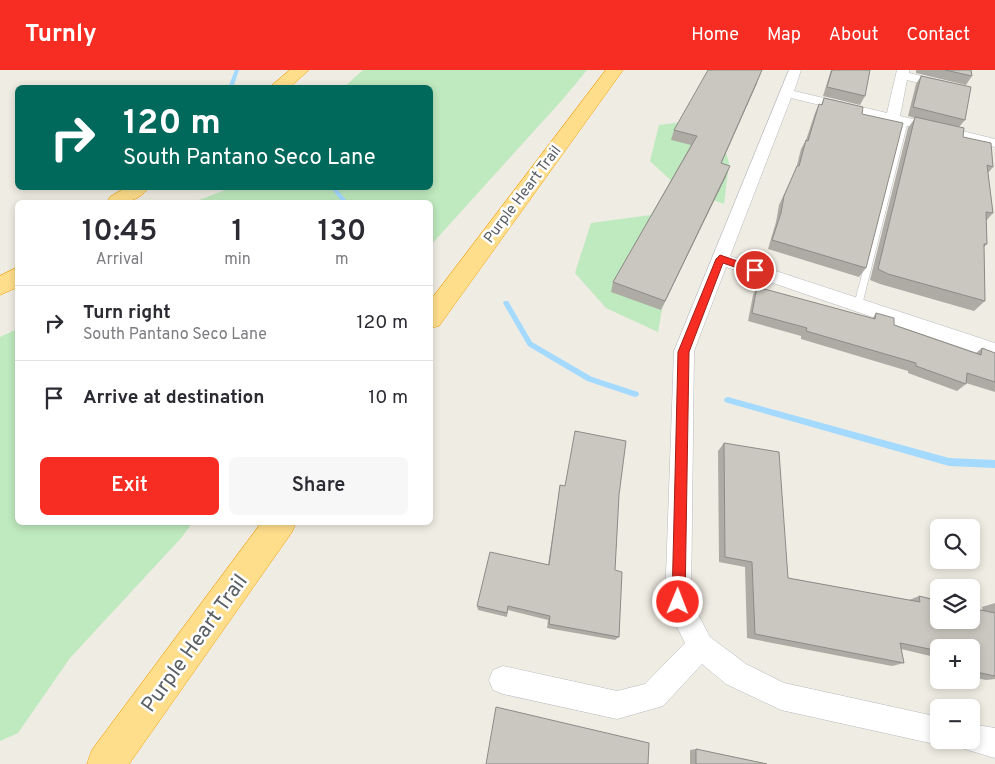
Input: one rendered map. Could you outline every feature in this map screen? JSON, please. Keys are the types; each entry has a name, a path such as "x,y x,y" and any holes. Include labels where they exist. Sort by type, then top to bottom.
{"highway":[{"path":"280,85 301,70"},
{"name":"Purple Heart Trail","path":"433,314 615,70"},
{"path":"120,200 135,190"},
{"path":"0,287 15,277"},
{"name":"Purple Heart Trail","path":"106,764 280,525"}],"street":[{"path":"795,70 684,352 678,602 701,646 736,674 781,696 930,729"},
{"path":"899,120 902,72 962,90"},
{"path":"787,93 995,143"},
{"path":"720,259 995,351"},
{"path":"503,680 617,705 653,696 701,646"},
{"path":"980,740 995,743"}],"lane":[{"path":"858,305 899,120"}],"green space":[{"path":"363,70 587,70 433,243 433,200 199,200 225,190 433,190 433,85 346,85"},
{"path":"716,118 729,163 724,204 678,187 650,161 659,125"},
{"path":"658,214 668,275 658,332 606,308 575,273 591,223"},
{"path":"15,330 15,525 191,525 182,537 70,658 18,733 0,741 0,337"}],"building":[{"path":"708,70 762,70 721,163 730,166 665,301 613,282 697,136 674,130"},
{"path":"832,70 870,70 865,96 827,87"},
{"path":"945,70 971,70 972,76"},
{"path":"921,76 971,87 965,120 913,107"},
{"path":"824,98 863,107 862,114 903,123 866,268 772,240 781,213 784,196 797,166 799,166 819,104 822,105"},
{"path":"915,117 964,128 963,137 991,143 993,167 987,165 993,213 986,212 987,244 984,244 985,301 888,274 878,269"},
{"path":"757,287 875,319 876,313 894,318 894,325 981,355 982,348 995,353 995,382 967,373 966,384 916,366 916,363 806,331 807,328 752,313"},
{"path":"575,431 626,441 619,495 615,570 622,572 619,637 549,624 550,616 508,606 507,613 477,606 490,552 549,565 560,485 565,486"},
{"path":"724,443 779,452 788,578 920,602 919,596 930,599 930,629 980,629 980,610 995,613 995,676 980,673 980,639 930,639 930,649 900,643 904,663 755,634 752,562 725,557"},
{"path":"496,707 649,743 648,764 486,764"},
{"path":"696,749 767,764 696,764"}],"waterway":[{"path":"231,85 237,70"},
{"path":"335,190 343,200"},
{"path":"506,303 530,344 590,379 635,394"},
{"path":"728,400 949,462 995,464"}],"route":[{"path":"678,602 684,352 720,259 755,270"}]}
